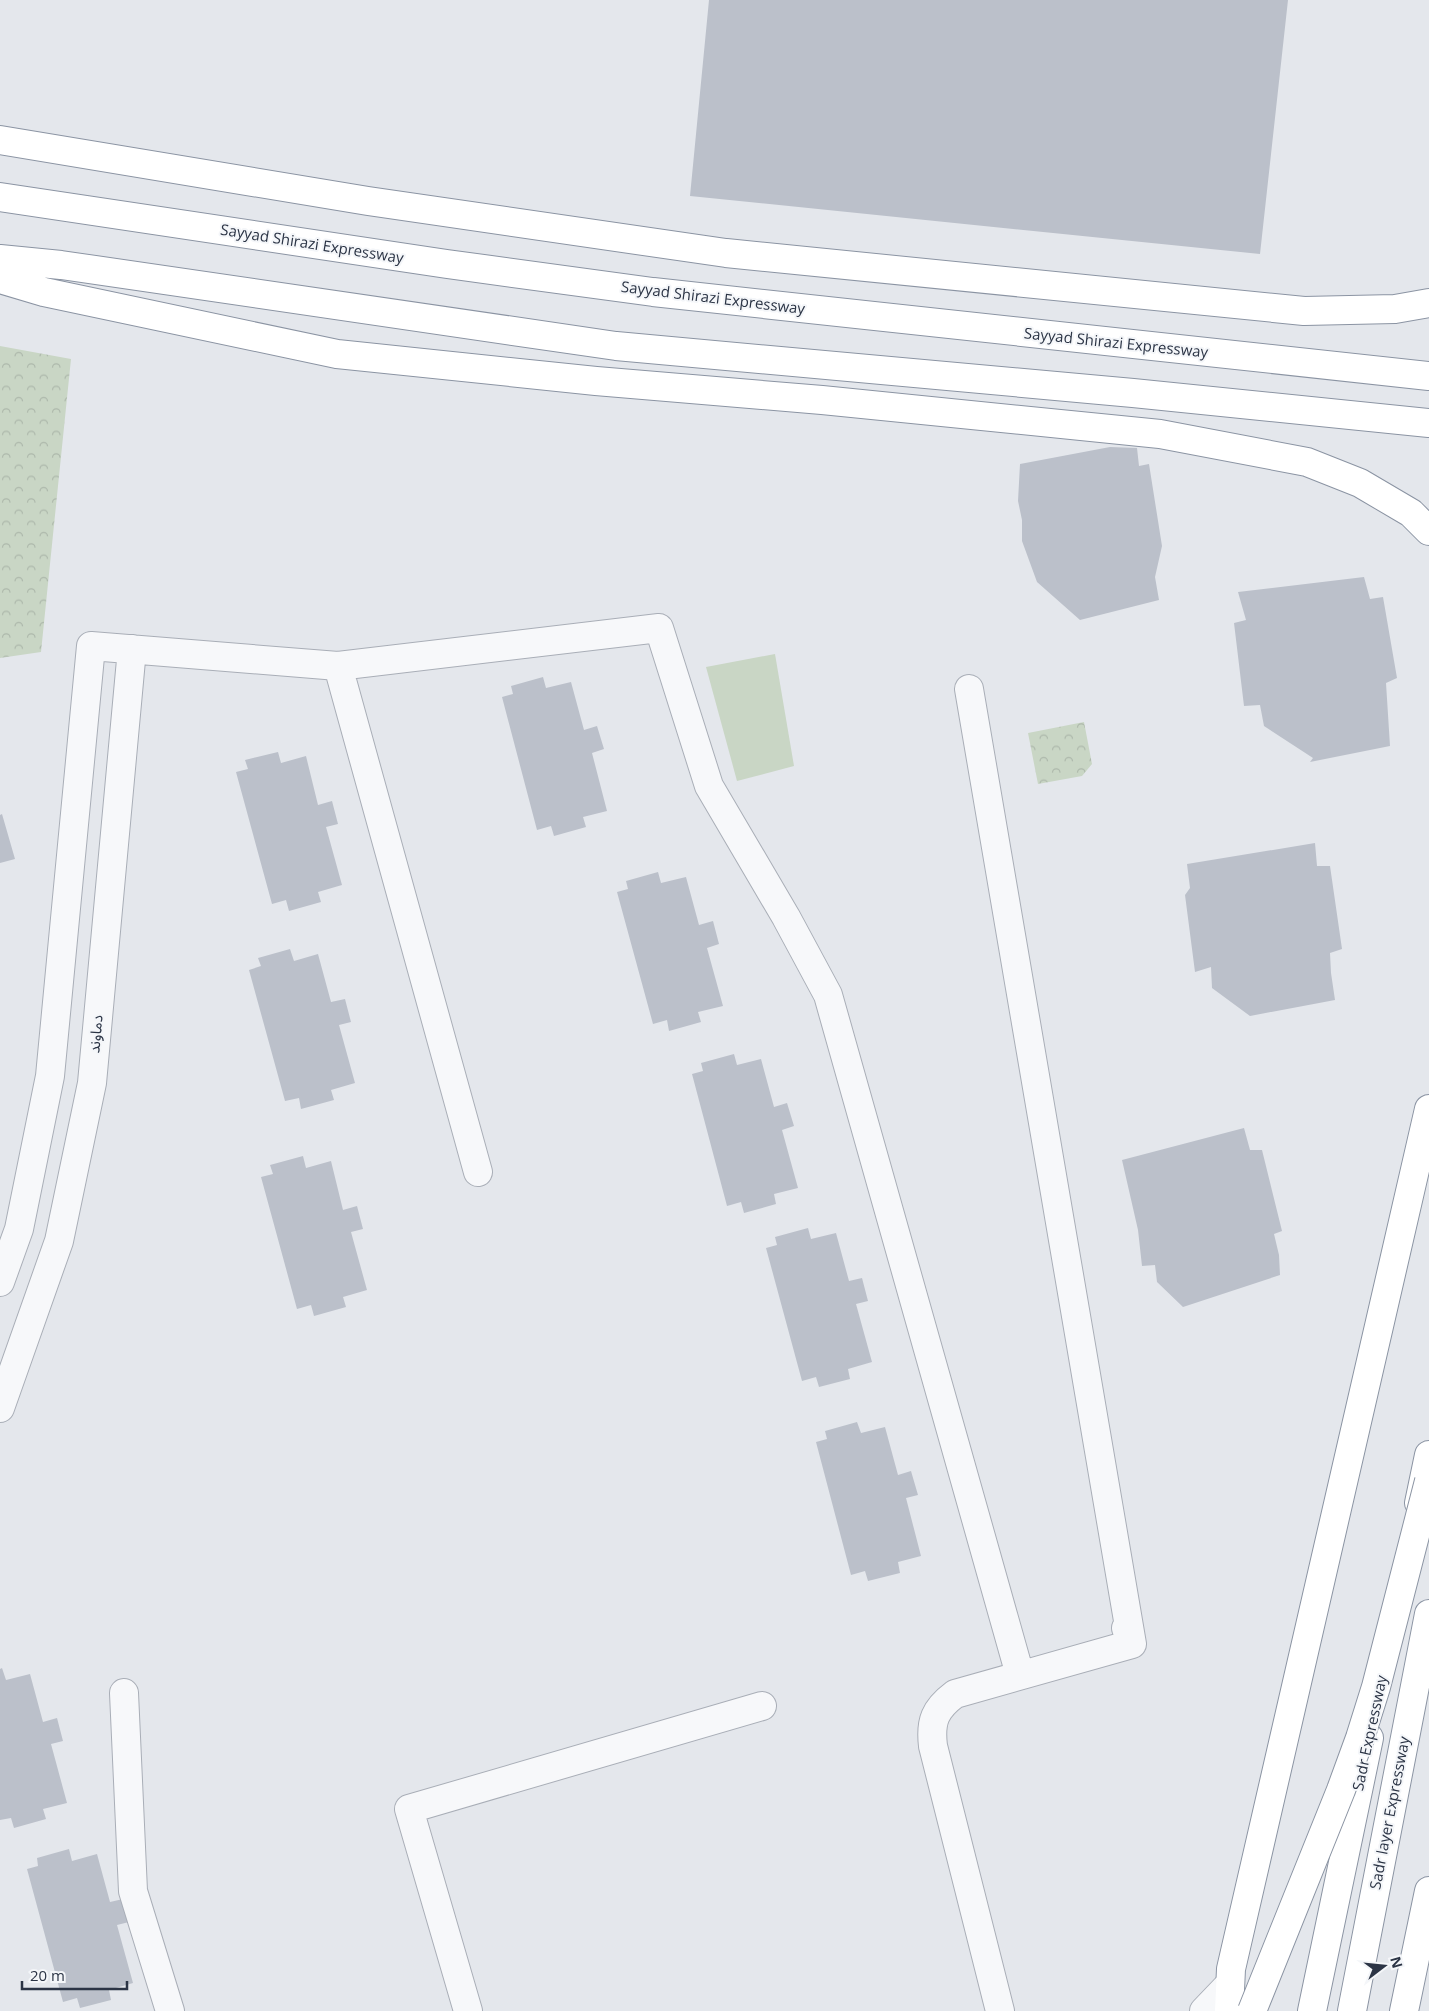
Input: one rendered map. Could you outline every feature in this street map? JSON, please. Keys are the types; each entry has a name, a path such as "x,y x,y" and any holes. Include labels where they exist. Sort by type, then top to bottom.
{"highway":[{"path":"0,140 368,201 726,253 1304,311 1395,309 1429,302"},
{"name":"Sayyad Shirazi Expressway","path":"0,197 438,263 653,292 1429,376"},
{"path":"0,260 61,265 616,346 1123,392 1429,423"},
{"path":"0,278 44,292 337,354 596,381 822,400 1160,434 1307,462 1360,483 1411,513 1429,531"},
{"path":"1227,1999 1233,1959 1429,1109"},
{"name":"Sadr Expressway","path":"1312,2011 1429,1455"},
{"path":"1252,2011 1360,1738 1376,1687 1429,1480"},
{"name":"Sadr layer Expressway","path":"1352,2011 1429,1614"},
{"path":"1404,2011 1429,1891"}],"street":[{"path":"0,1282 19,1230 50,1076 91,646 338,666 660,628 709,786 786,917 828,995 1020,1675"},
{"name":"دماوند","path":"0,1408 59,1241 92,1083 132,649"},
{"path":"338,666 478,1172"},
{"path":"969,689 1132,1644"},
{"path":"1077,1384 1123,1617 1132,1644"},
{"path":"997,2010 933,1746 931,1731 935,1716 944,1703 955,1694 1132,1644"},
{"path":"124,1693 133,1891 170,2011"},
{"path":"468,2011 409,1809 762,1706"},
{"path":"1204,2011 1227,1999"}],"green space":[{"path":"0,346 71,359 41,652 0,658"},
{"path":"775,654 794,766 737,781 706,667"},
{"path":"1084,722 1092,764 1082,776 1038,784 1028,733"}],"building":[{"path":"709,0 1288,0 1260,254 690,196"},
{"path":"1110,447 1137,448 1139,466 1149,464 1162,546 1155,577 1159,600 1080,620 1037,582 1022,541 1022,520 1018,501 1020,464"},
{"path":"1364,577 1370,599 1383,597 1397,678 1386,683 1390,746 1310,762 1313,758 1264,726 1260,705 1244,706 1234,623 1246,620 1238,592"},
{"path":"543,677 546,688 571,682 584,730 597,726 604,749 592,753 607,811 583,817 586,827 554,836 551,826 537,830 502,697 513,694 511,686"},
{"path":"278,752 281,763 306,756 318,805 332,801 338,824 326,827 342,885 318,892 321,902 289,911 286,900 272,904 236,772 248,769 245,760"},
{"path":"2,814 15,859 0,863 0,815"},
{"path":"1315,843 1317,866 1330,866 1342,949 1330,953 1335,1000 1250,1016 1212,988 1211,967 1195,972 1185,895 1190,888 1187,864"},
{"path":"658,872 661,883 686,877 699,925 713,921 719,944 707,948 723,1006 698,1012 701,1022 669,1031 667,1020 653,1024 617,892 628,889 626,881"},
{"path":"290,949 294,961 318,954 331,1002 345,999 351,1022 339,1025 355,1083 331,1090 334,1100 301,1109 299,1098 285,1101 249,970 261,966 258,958"},
{"path":"734,1054 737,1065 761,1059 774,1107 787,1103 794,1126 782,1130 798,1188 774,1194 776,1204 744,1213 741,1202 727,1206 692,1074 703,1071 701,1063"},
{"path":"1244,1128 1250,1150 1262,1150 1282,1231 1274,1234 1279,1255 1280,1275 1183,1307 1157,1282 1155,1265 1142,1266 1138,1230 1122,1160"},
{"path":"303,1156 306,1168 331,1161 343,1210 357,1206 363,1229 351,1232 367,1290 343,1297 346,1307 314,1316 311,1305 297,1309 261,1177 273,1174 270,1165"},
{"path":"808,1228 811,1239 836,1233 849,1281 862,1278 868,1301 856,1304 872,1362 848,1369 850,1379 819,1387 816,1377 802,1381 766,1248 777,1245 775,1237"},
{"path":"857,1422 861,1433 885,1427 898,1475 911,1471 918,1495 906,1498 921,1556 898,1562 900,1573 868,1581 865,1571 851,1575 816,1442 827,1439 825,1431"},
{"path":"2,1668 6,1680 30,1674 43,1722 57,1718 63,1741 51,1744 67,1803 43,1809 46,1819 14,1828 11,1818 0,1820 0,1669"},
{"path":"69,1849 72,1861 97,1854 110,1902 123,1899 129,1922 117,1925 133,1983 109,1990 111,2000 80,2008 77,1998 63,2002 27,1869 38,1866 37,1858"}]}
